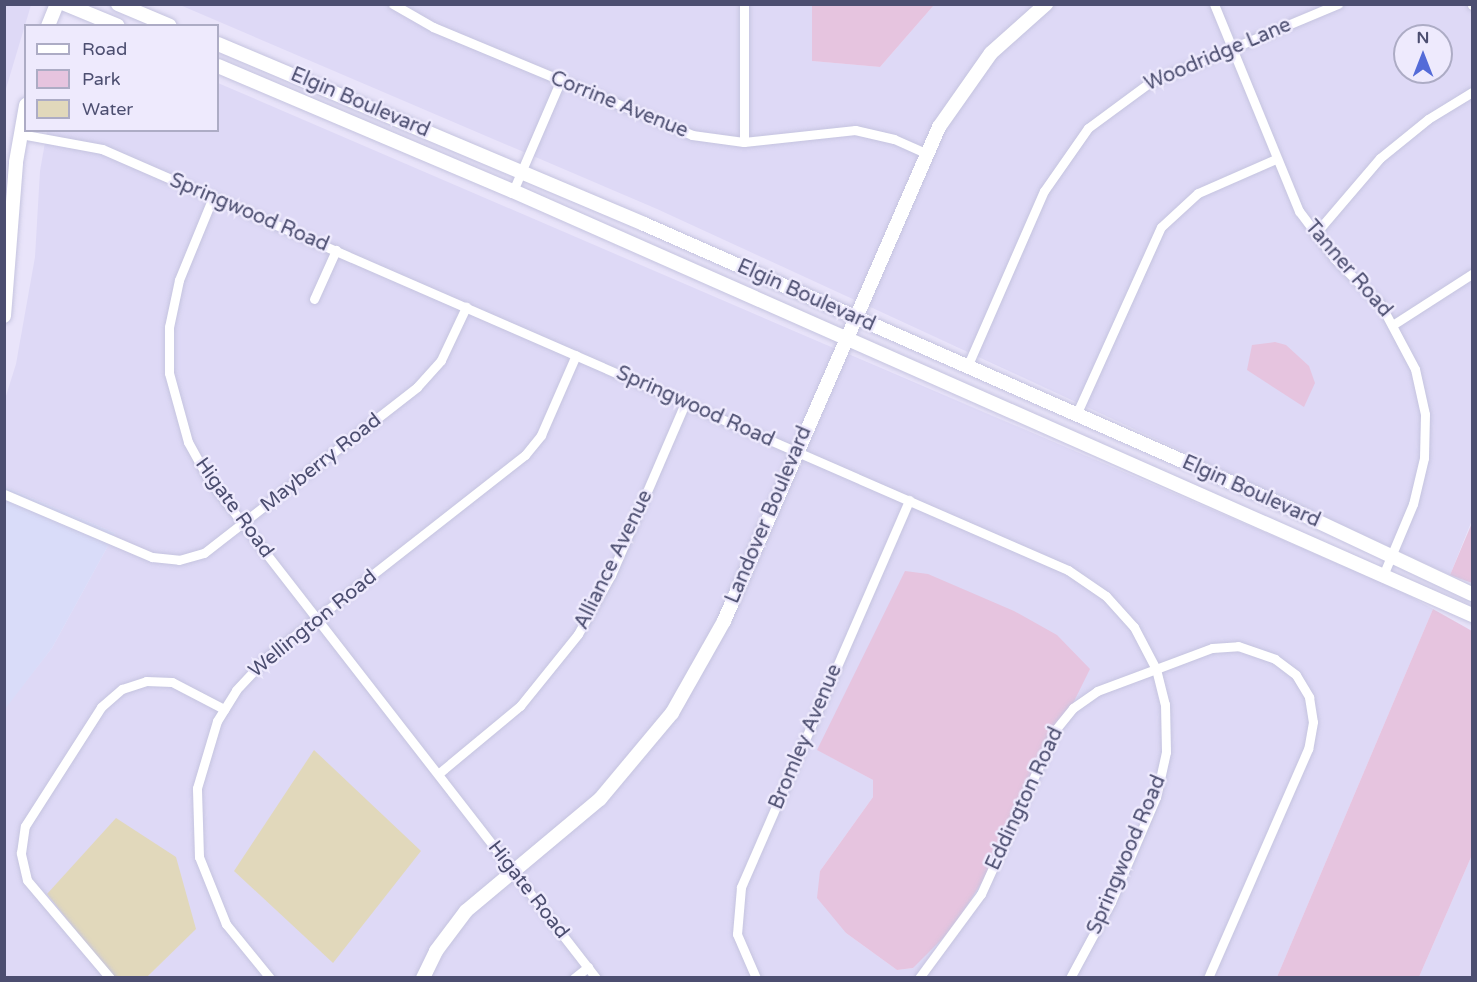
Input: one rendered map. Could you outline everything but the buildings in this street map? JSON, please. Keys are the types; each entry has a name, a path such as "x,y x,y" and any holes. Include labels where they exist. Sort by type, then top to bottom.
{"main road":[{"path":"49,24 57,4"},
{"path":"65,4 113,24"},
{"path":"118,4 165,24"},
{"name":"Landover Boulevard","path":"423,978 436,951 466,911 600,799 672,713 708,653 927,154 972,76 1012,32 1046,4"},
{"name":"Elgin Boulevard","path":"219,44 521,171 1077,415 1473,594"},
{"name":"Elgin Boulevard","path":"219,66 513,191 1384,573 1473,615"},
{"path":"4,316 20,134 24,115"}],"street":[{"name":"Corrine Avenue","path":"393,4 433,27 667,128 715,140 744,142 855,130 894,139 927,154"},
{"path":"744,4 744,142"},
{"name":"Tanner Road","path":"1214,4 1299,211 1315,234 1394,324 1415,369 1426,436 1420,481 1384,573"},
{"name":"Woodridge Lane","path":"967,367 1044,190 1070,148 1128,95 1338,4"},
{"path":"513,191 560,82"},
{"path":"1315,234 1380,158 1428,119 1473,92"},
{"name":"Springwood Road","path":"20,134 102,149 909,500 1087,581 1134,627 1156,669 1167,728 1162,776 1111,902 1070,978"},
{"path":"1077,415 1161,228 1198,192 1276,159"},
{"name":"Higate Road","path":"213,197 173,303 169,373 188,442 209,480 596,978"},
{"path":"314,299 336,250"},
{"path":"1394,324 1473,274"},
{"name":"Mayberry Road","path":"4,494 152,557 168,560 204,553 417,387 441,360 466,307"},
{"name":"Wellington Road","path":"270,978 226,924 199,857 197,788 208,741 224,709 249,675 316,618 525,455 541,435 576,355"},
{"name":"Alliance Avenue","path":"438,774 520,706 578,634 611,574 685,402"},
{"name":"Bromley Avenue","path":"756,978 737,934 741,887 909,500"},
{"name":"Eddington Road","path":"920,978 981,894 1063,718 1097,691 1212,648 1250,649 1275,659 1296,675 1312,709 1308,748 1208,978"},
{"path":"110,978 27,880 21,853 26,826 101,707 122,689 146,681 172,682 224,709"},
{"path":"574,978 588,967"}],"shaded area":[{"path":"4,5 31,5 5,92"},
{"path":"180,5 812,5 812,61 880,67 934,5 1036,5 988,49 951,97 935,124 857,301 657,209"},
{"path":"1055,5 1472,5 1472,520 1450,575 866,305 944,130 995,58"},
{"path":"219,83 836,349 719,618 668,710 596,794 462,907 432,947 417,977 147,977 196,928 113,977 5,977 4,709 52,648 115,533 5,487 5,399 16,364 35,257 40,171 47,132 219,132"},
{"path":"846,353 1397,589 1433,609 1277,977 428,978 469,915 603,803 676,717 728,623","holes":["1089,669 1069,711 913,968 897,970 846,933 820,871 873,797 873,780 818,750"]},
{"path":"5,487 115,533 52,648 5,709"},
{"path":"1472,855 1472,977 1419,977"}],"green space":[{"path":"812,4 934,5 880,67 812,61"},
{"path":"1275,342 1286,345 1309,366 1315,383 1304,407 1247,370 1252,345"},
{"path":"1472,523 1472,583 1450,575"},
{"path":"905,571 928,574 1014,611 1057,635 1090,669 994,863 952,929 913,968 897,970 846,933 817,898 820,871 873,797 873,780 817,750"},
{"path":"1433,609 1472,631 1472,855 1419,977 1277,977"}],"water":[{"path":"314,750 421,851 333,963 234,871"},
{"path":"116,818 176,857 196,929 147,977 113,977 47,894"}]}
